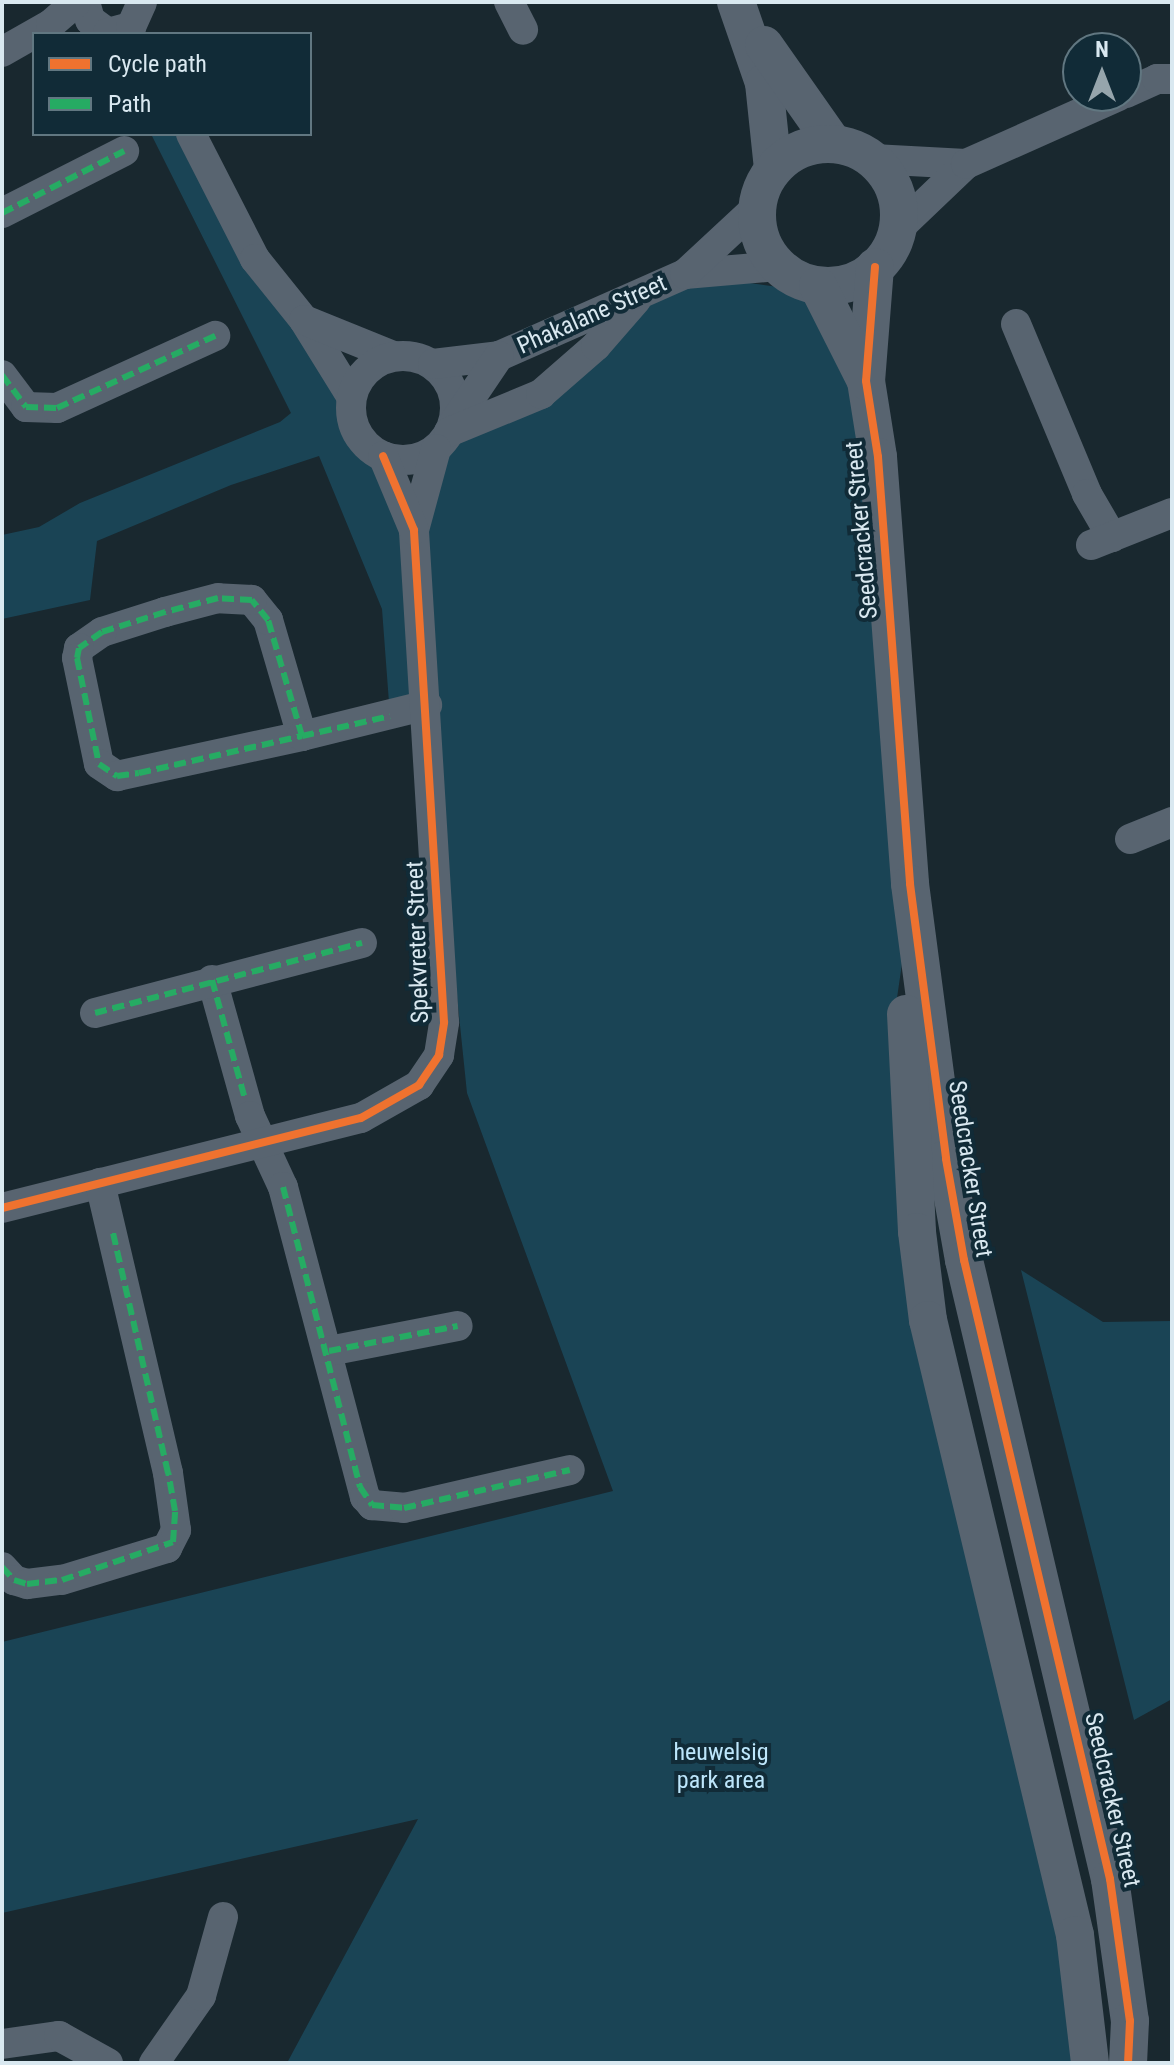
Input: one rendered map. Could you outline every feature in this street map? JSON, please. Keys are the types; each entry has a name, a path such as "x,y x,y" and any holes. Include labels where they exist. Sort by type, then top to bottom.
{"street":[{"path":"509,2 523,30"},
{"path":"737,4 833,143 873,159 966,164"},
{"path":"737,4 764,83 773,168"},
{"path":"37,32 84,8 98,28 133,24"},
{"path":"2,52 32,35"},
{"path":"1142,85 1167,73"},
{"path":"833,143 790,154 773,168 756,208 765,249 778,266 818,286 845,284 875,267 897,230 966,164 1083,112"},
{"path":"192,136 255,259 304,320 351,396 356,432 383,456 406,460 446,436 541,394 596,346 640,295"},
{"path":"2,213 124,151"},
{"path":"873,159 895,190 897,230"},
{"name":"Phakalane Street","path":"433,364 499,356 685,274 756,208"},
{"name":"Phakalane Street","path":"685,274 778,266"},
{"name":"Seedcracker Street","path":"875,267 866,381 878,457 910,884 964,1260 1110,1879 1128,2006 1128,2063"},
{"name":"Seedcracker Street","path":"818,286 866,381"},
{"path":"304,320 393,356 433,364 454,394 446,436"},
{"path":"1016,324 1087,494 1102,541 1172,513"},
{"path":"2,375 26,407 57,408 215,336"},
{"path":"351,396 365,371 393,356"},
{"name":"Phakalane Street","path":"446,436 499,356"},
{"name":"Spekvreter Street","path":"414,530 446,436"},
{"name":"Spekvreter Street","path":"3,1202 100,1183 330,1128 389,1106 419,1085 439,1055 444,1022 414,530 383,456"},
{"path":"302,736 268,620 252,600 218,598 165,612 102,632 79,648 77,658 99,764 109,774 139,773 302,736 427,705"},
{"path":"1130,839 1172,822"},
{"name":"Seedcracker Street","path":"910,884 908,1100 922,1281 956,1448 1075,1935 1090,2063"},
{"path":"95,1013 362,943"},
{"path":"212,980 260,1143 283,1187 329,1351 360,1487 372,1505 404,1508 570,1470"},
{"path":"2,1567 27,1584 62,1580 167,1548 176,1530 100,1183"},
{"path":"329,1351 458,1326"},
{"path":"154,2063 201,1996 223,1917"},
{"path":"2,2044 59,2036 108,2063"}],"green space":[{"name":"heuwelsig park area","path":"152,136 192,136 351,396 356,431 383,456 414,530 436,449 533,399 685,274 821,293 856,361 912,894 896,1005 901,1220 1086,2063 287,2063 418,1819 2,1913 2,1642 613,1491 467,1093 427,705 390,716 382,609 319,456 231,485 97,541 90,600 2,619 2,535 39,527 80,503 280,422 291,413"},
{"path":"1021,1270 1103,1322 1172,1321 1172,1699 1134,1720"}],"marked path":[{"path":"2,213 124,151"},
{"path":"2,375 26,407 57,408 215,336"},
{"path":"302,736 268,620 252,600 218,598 165,612 102,632 79,648 77,658 99,764 117,776 139,773 302,736 390,716"},
{"path":"95,1013 362,943"},
{"path":"212,980 245,1099"},
{"path":"283,1187 360,1487 372,1505 404,1508 570,1470"},
{"path":"2,1567 14,1580 27,1584 62,1580 173,1542 175,1511 168,1473 112,1229"},
{"path":"329,1351 458,1326"}],"cycle path":[{"path":"875,267 866,381 878,457 910,884 946,1159 964,1260 1110,1879 1130,2021 1128,2063"},
{"path":"2,1208 361,1118 419,1085 439,1055 444,1022 414,530 383,456"}]}
